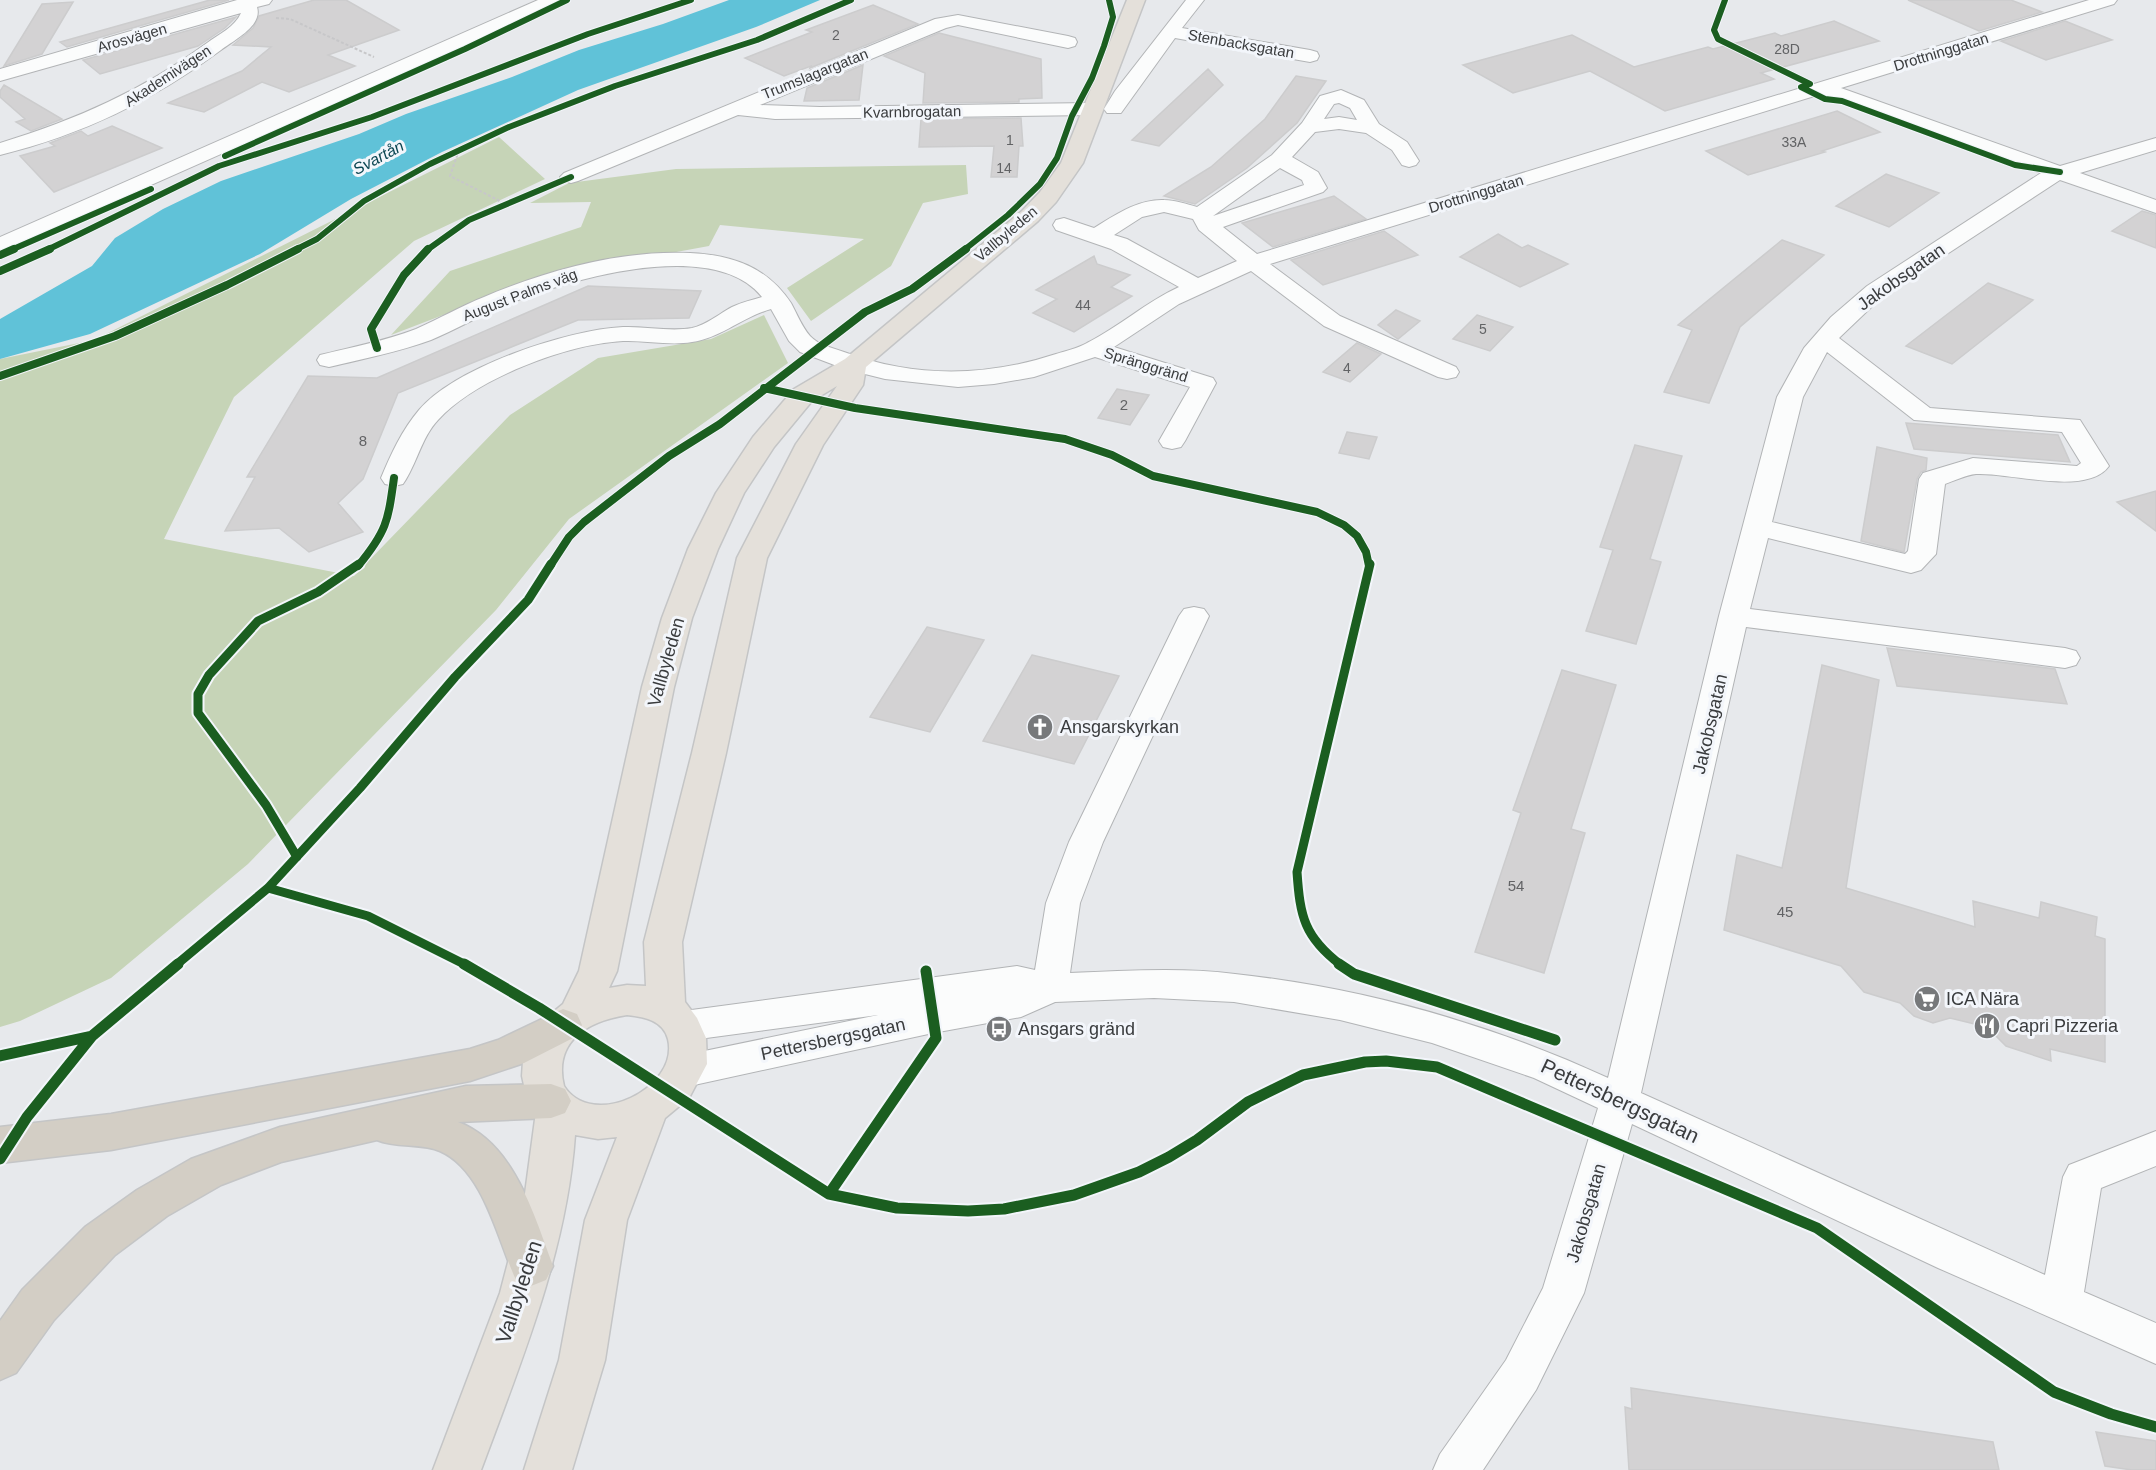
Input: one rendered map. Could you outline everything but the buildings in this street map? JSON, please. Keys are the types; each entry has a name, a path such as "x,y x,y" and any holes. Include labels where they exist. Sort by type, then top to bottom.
{"highway":[{"path":"0,1145 111,1132 470,1065 510,1052 570,1019"},
{"path":"0,1359 38,1305 118,1226 152,1203 206,1172 280,1145 466,1103 554,1105"},
{"path":"350,1128 424,1130 460,1141 479,1155 510,1209 531,1266"}],"main road":[{"name":"Vallbyleden","path":"570,1019 598,971 658,687 677,618 703,549 730,493 762,443 803,394 854,364 1030,216 1048,197 1072,162 1082,141 1092,109 1136,0"},
{"path":"675,1017 646,1002 627,1000 606,1003 570,1019 551,1039 541,1064 541,1080 554,1105 570,1116 583,1120 601,1121 631,1116 663,1099 685,1071 689,1048 675,1017 663,942 709,753 752,558 810,444 850,385 854,364"},
{"name":"Vallbyleden","path":"456,1470 531,1266 556,1148 554,1105"},
{"path":"548,1470 582,1360 606,1220 648,1109"}],"street":[{"path":"0,246 553,0"},
{"path":"1114,109 1122,95 1195,0"},
{"name":"Drottninggatan","path":"854,364 885,372 958,380 1025,372 1095,349 1171,299 1253,262 2108,0"},
{"name":"Arosvägen","path":"0,75 253,2"},
{"name":"Akademivägen","path":"0,149 88,121 147,93 186,68 243,24 250,13 253,2"},
{"name":"Trumslagargatan","path":"571,177 930,26 952,13 1068,42"},
{"name":"Stenbacksgatan","path":"1171,32 1310,56"},
{"path":"375,57 402,69"},
{"path":"1824,88 2156,207"},
{"name":"Kvarnbrogatan","path":"732,108 775,113 1092,109"},
{"path":"1204,219 1279,159 1308,127 1339,123 1372,128 1400,146 1409,160"},
{"name":"Jakobsgatan","path":"1456,1470 1521,1375 1563,1293 1631,1063 1734,616 1790,397 1813,353 1839,322 1875,291 2042,181 2060,172 2156,144"},
{"path":"1204,219 1316,188 1311,176 1279,159"},
{"path":"1097,236 1135,212 1164,206 1204,219 1253,262 1332,321 1447,372"},
{"path":"1064,225 1119,244 1197,286"},
{"name":"August Palms väg","path":"329,360 415,338 492,302 549,281 604,266 673,260 728,267 753,276 765,286 801,341 809,347 854,364"},
{"path":"394,478 416,432 429,414 450,394 478,379 527,358 593,339 622,334 692,335 712,329 748,308 775,300"},
{"path":"1756,527 1911,564 1922,554 1932,479 1973,466 2082,474 2096,466 2071,425 1923,415 1825,339"},
{"name":"Spränggränd","path":"1095,349 1204,383 1172,441"},
{"path":"1050,988 1063,903 1086,842 1194,616"},
{"path":"1734,616 2065,658"},
{"name":"Pettersbergsgatan","path":"675,1017 710,1024 1017,980 1050,988 1154,984 1212,987 1340,1005 1433,1028 1522,1058 2156,1344"},
{"name":"Pettersbergsgatan","path":"685,1071 933,1018 1021,1002 1050,988"},
{"path":"2061,1303 2083,1177 2156,1148"}],"path":[{"path":"272,17 290,19 375,57"},
{"path":"449,155 469,146"},
{"path":"459,150 450,176 498,200 499,206 512,201"}],"green space":[{"path":"499,137 545,179 414,241 234,397 164,539 354,576 510,415 598,358 711,339 764,315 788,363 569,519 496,610 248,864 111,978 20,1021 0,1027 0,359 94,340"},
{"path":"966,165 968,194 923,203 891,266 811,321 787,288 864,239 720,225 709,246 545,276 391,335 450,271 581,227 591,202 530,203 569,183 676,169"}],"water":[{"name":"Svartån","path":"729,0 820,0 756,27 578,90 442,152 351,199 260,254 90,334 0,359 0,319 92,266 115,238 163,209 221,181 359,134 406,114 512,77 579,50 663,24"}],"cycle path":[{"path":"225,156 465,49 567,0"},
{"path":"0,271 65,242 219,166 372,117 588,34 691,0"},
{"path":"0,376 115,336 227,285 317,239 364,201 430,164 509,127 615,86 757,40 851,0"},
{"path":"0,1159 27,1117 92,1036 268,888 360,788 455,677 528,600 569,537 584,522 669,456 720,424 865,312 912,289 935,273 1008,215 1040,184 1057,158 1072,116 1092,78 1113,17 1109,0"},
{"path":"1725,0 1714,30 1718,39 1810,84 1801,87 1825,99 1842,101 2015,165 2060,172"},
{"path":"377,348 371,329 404,275 433,244 469,220 489,210 571,177"},
{"path":"0,255 151,189"},
{"path":"764,388 855,408 1065,439 1112,455 1153,476 1317,512 1351,530 1362,544 1370,563 1297,872 1298,902 1302,917 1313,937 1327,954 1354,974 1555,1040"},
{"path":"297,857 266,805 198,713 198,694 209,675 258,621 318,592 358,566 377,543 388,520 394,478"},
{"path":"268,888 368,916 449,955 539,1008 829,1194 897,1208 968,1211 1004,1209 1074,1195 1139,1172 1169,1157 1197,1140 1248,1102 1303,1075 1365,1062 1386,1061 1437,1067 1817,1228 2054,1392 2111,1414 2156,1427"},
{"path":"829,1194 936,1038 926,971"},
{"path":"0,1056 92,1036"}],"place":[{"name":"Ansgarskyrkan","path":"1040,727"},
{"name":"ICA Nära","path":"1927,999"},
{"name":"Capri Pizzeria","path":"1987,1026"},
{"name":"Ansgars gränd","path":"999,1029"}]}
